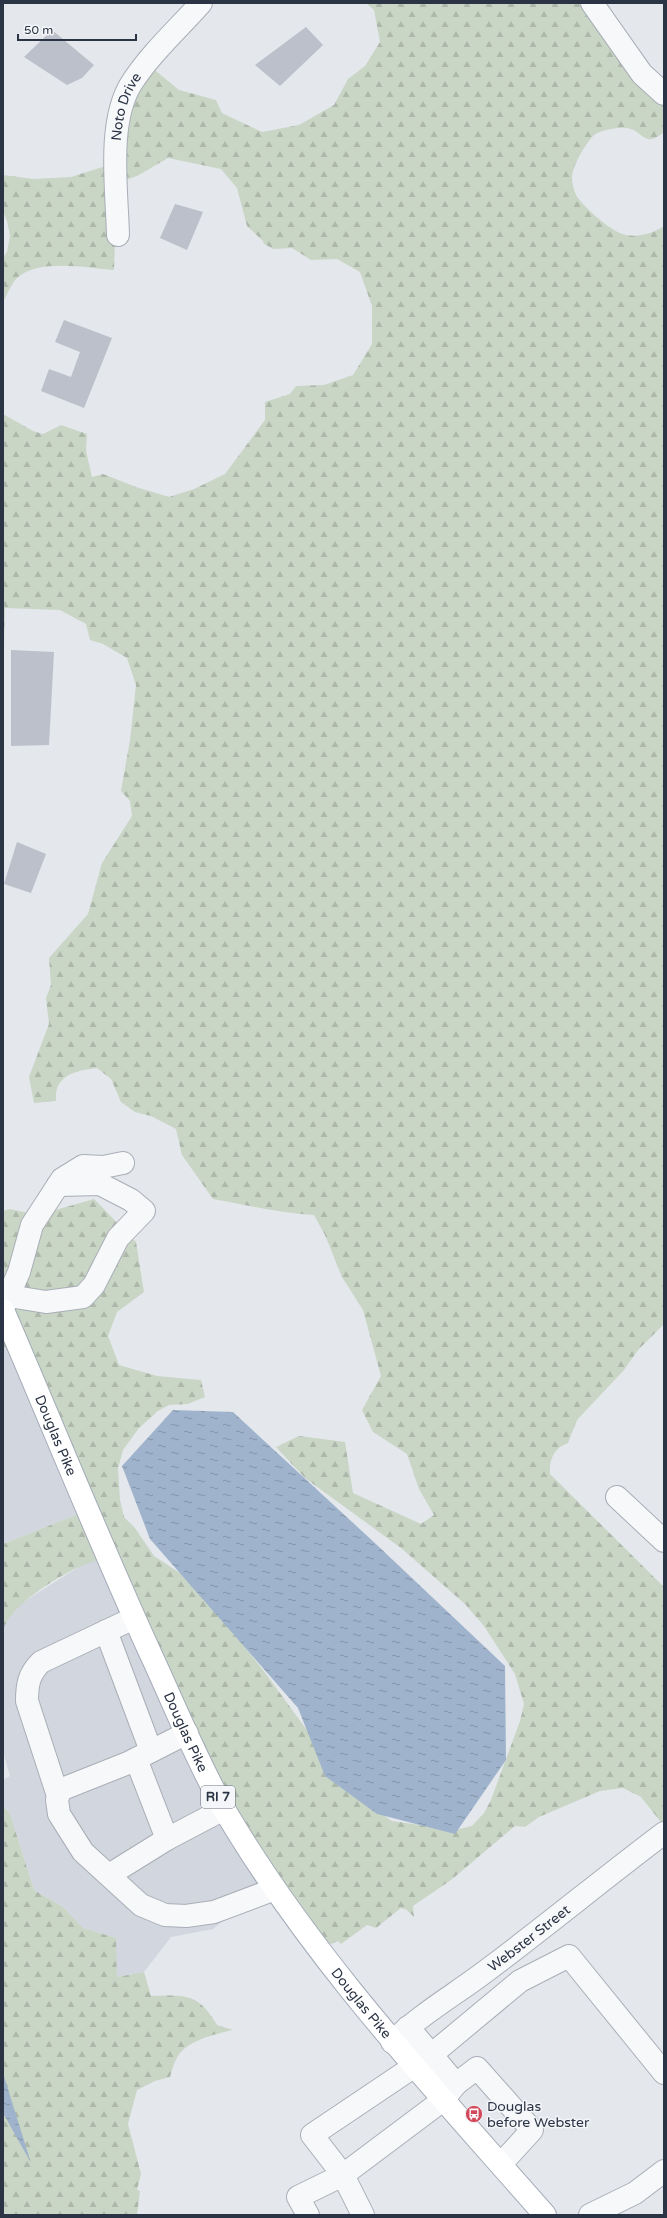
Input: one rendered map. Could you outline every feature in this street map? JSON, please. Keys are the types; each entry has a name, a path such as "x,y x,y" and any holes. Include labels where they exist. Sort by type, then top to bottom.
{"main road":[{"name":"Douglas Pike","path":"5,1305 134,1618 224,1809 275,1889 332,1969 392,2042 423,2061 449,2092 501,2164 545,2214"}],"street":[{"name":"Noto Drive","path":"118,235 116,163 119,118 123,101 131,85 144,66 201,3"},
{"path":"592,3 642,74 664,94"},
{"path":"58,1185 100,1184 131,1200 144,1211 118,1238 94,1285 83,1297 5,1305 19,1272 32,1225 58,1185 62,1179 83,1166 103,1167 123,1163"},
{"path":"617,1497 664,1541"},
{"path":"58,1796 27,1701 27,1685 32,1671 41,1662 134,1618"},
{"path":"106,1631 144,1755 167,1839"},
{"path":"187,1733 144,1755 60,1790 57,1800 59,1814 83,1852 141,1905 165,1915 186,1916 214,1912 275,1889"},
{"path":"109,1875 167,1839 224,1809"},
{"name":"Webster Street","path":"392,2042 408,2027 494,1966 579,1897 664,1832"},
{"path":"364,2215 343,2175 312,2135 423,2061 520,1981 569,1956 664,2073"},
{"path":"408,2027 423,2061"},
{"path":"308,2215 298,2196 343,2175 449,2092 477,2068 532,2130 501,2164"},
{"path":"590,2215 635,2193 664,2171"}],"shaded area":[{"path":"18,1345 91,1509 3,1544 3,1348"},
{"path":"98,1560 274,1883 247,1901 213,1929 171,1937 144,1972 117,1977 115,1938 83,1928 63,1907 34,1890 10,1814 3,1806 3,1780 10,1776 3,1752 4,1625 20,1604 85,1563"}],"green space":[{"path":"366,3 593,3 664,87 664,132 652,139 644,138 637,132 627,128 610,129 597,133 580,155 574,167 572,178 577,196 586,207 615,231 625,235 637,236 649,233 664,226 664,1324 638,1350 624,1370 577,1420 568,1443 559,1448 553,1455 550,1464 550,1474 664,1587 664,1826 641,1797 623,1788 600,1791 539,1817 525,1827 515,1826 451,1880 413,1906 414,1917 407,1910 401,1908 376,1928 367,1925 341,1944 338,1941 322,1948 274,1883 98,1560 86,1564 58,1578 29,1598 8,1620 3,1631 3,1544 91,1509 18,1345 3,1348 3,1211 10,1209 38,1215 94,1199 136,1242 144,1292 117,1312 108,1336 119,1365 157,1376 201,1380 205,1397 188,1404 169,1405 158,1411 139,1428 123,1450 118,1468 120,1500 124,1517 135,1528 154,1556 195,1583 266,1674 328,1759 380,1813 392,1821 455,1830 472,1826 484,1813 491,1800 520,1721 524,1704 515,1674 484,1626 465,1604 401,1548 305,1478 276,1447 299,1436 345,1442 353,1493 421,1524 434,1515 419,1489 407,1454 373,1432 362,1410 381,1376 363,1310 342,1277 325,1235 314,1215 275,1211 213,1199 182,1155 176,1129 151,1116 135,1112 121,1102 111,1079 97,1068 74,1073 62,1080 58,1085 56,1092 56,1101 34,1103 29,1077 49,1024 46,998 51,985 49,958 88,914 102,863 132,816 130,801 121,791 130,740 136,685 127,658 103,644 90,640 86,624 60,610 5,608 3,686 3,414 33,431 43,434 61,425 87,434 86,451 92,477 103,474 136,487 169,497 194,489 225,474 265,420 265,402 290,394 296,386 324,385 353,375 372,344 372,306 360,272 337,259 311,260 292,248 273,249 263,243 264,242 247,226 237,188 221,169 168,158 137,176 117,183 114,270 77,266 50,266 38,268 26,272 17,278 3,302 3,257 7,252 10,236 3,211 3,175 33,179 71,177 112,164 120,123 150,66 179,90 216,100 222,113 262,132 299,125 334,105 348,79 365,66 380,42 374,10"},
{"path":"3,1806 10,1814 34,1890 63,1907 83,1928 116,1938 117,1977 144,1972 151,1996 182,1996 190,1998 197,2001 204,2007 217,2025 233,2030 203,2038 188,2046 177,2058 170,2077 155,2081 137,2090 128,2124 141,2174 137,2190 140,2191 137,2215 3,2215"}],"water":[{"path":"173,1410 233,1412 505,1666 506,1760 455,1834 377,1814 325,1776 298,1708 150,1539 122,1466"},
{"path":"3,2073 31,2163 3,2113"}],"building":[{"path":"306,27 323,45 280,86 255,65"},
{"path":"52,30 94,65 82,78 67,85 24,57"},
{"path":"175,204 203,212 187,250 160,238"},
{"path":"64,320 112,338 84,408 41,391 49,369 71,377 80,352 55,342"},
{"path":"11,650 54,652 49,745 11,746"},
{"path":"17,842 46,854 31,893 4,884"}],"place":[{"name":"Douglas before Webster","path":"474,2114"}]}
